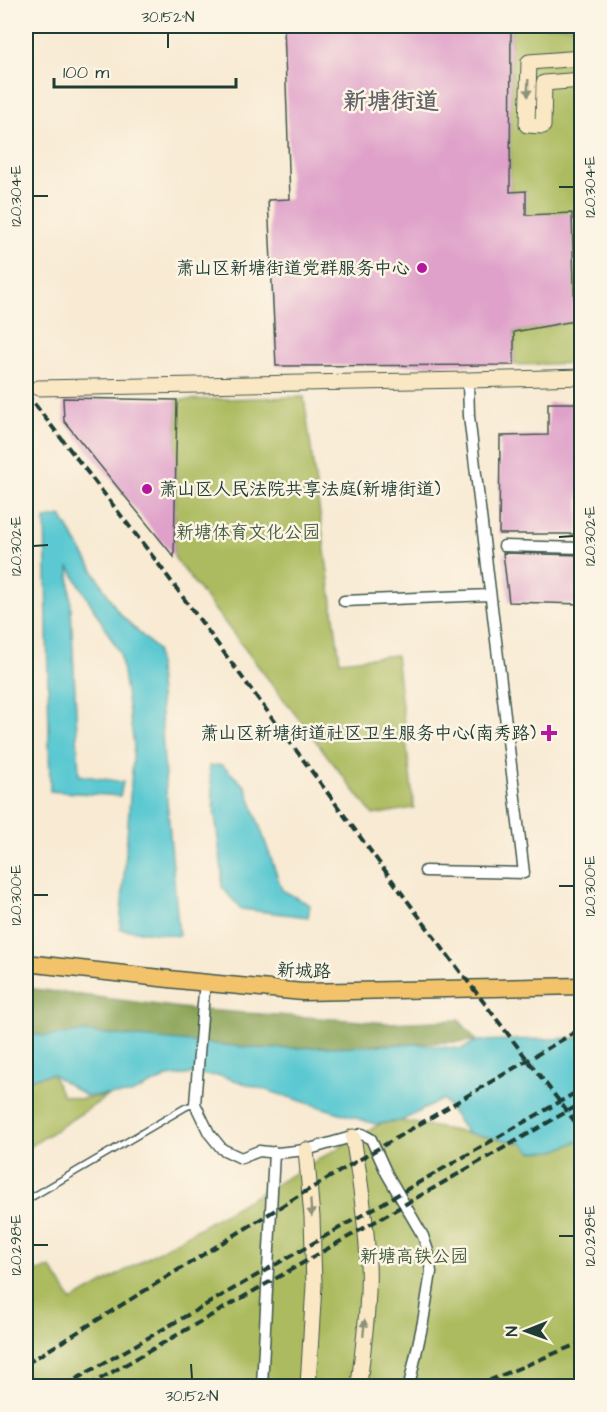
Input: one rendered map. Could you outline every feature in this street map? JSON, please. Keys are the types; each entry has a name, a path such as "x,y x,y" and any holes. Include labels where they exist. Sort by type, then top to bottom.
{"main road":[{"name":"新城路","path":"26,963 303,992 582,986"},
{"name":"新城路","path":"26,972 302,1002 582,996"}],"street":[{"path":"582,58 529,62 527,125 543,126 544,83 582,80"},
{"path":"38,388 582,376"},
{"path":"425,871 524,873 469,416 468,380"},
{"path":"504,546 582,548"},
{"path":"344,601 490,595"},
{"path":"204,992 195,1104 209,1133 222,1149 241,1158 259,1151 306,1150 362,1134 371,1139 387,1174 423,1236 431,1272 409,1386"},
{"path":"353,1137 363,1199 368,1263 360,1386"},
{"path":"306,1150 312,1217 314,1285 308,1386"},
{"path":"262,1386 274,1152"}],"lane":[{"path":"27,1200 186,1107 195,1104"}],"green space":[{"path":"511,26 581,26 581,363 514,365 514,332 575,321 526,215 526,192 510,192"},
{"name":"新塘体育文化公园","path":"304,397 340,661 396,655 414,808 373,815 174,557 177,400"},
{"path":"26,988 189,1009 389,1023 459,1020 477,1041 267,1049 83,1032 47,1036 26,1034"},
{"path":"52,1074 62,1095 79,1099 108,1096 26,1149 26,1078"},
{"name":"新塘高铁公园","path":"401,1121 555,1151 581,1140 581,1386 26,1386 26,1273 51,1268 72,1301 382,1123"}],"water":[{"path":"61,516 118,612 157,650 165,778 179,936 120,929 134,745 120,653 69,567 79,775 123,782 120,796 50,791 45,519"},
{"path":"222,765 246,787 282,890 310,905 308,917 241,909 222,887 209,766"},
{"path":"83,1032 267,1049 419,1044 461,1049 477,1041 581,1038 581,1140 555,1151 532,1152 522,1143 467,1133 443,1099 401,1121 375,1124 221,1076 194,1074 167,1077 131,1094 86,1096 52,1074 26,1079 26,1034 47,1036"}],"building":[{"path":"284,26 511,26 510,192 526,191 526,215 572,213 575,321 514,332 514,365 276,366 268,200 290,199"},
{"name":"萧山区人民法院共享法庭(新塘街道)","path":"63,398 177,400 174,557 64,421"},
{"path":"548,403 582,403 579,534 499,534 500,436 548,435"},
{"path":"503,553 582,555 582,604 509,602"}],"railway":[{"path":"26,393 154,558 443,949 582,1131"},
{"path":"26,1364 298,1196 582,1028"},
{"path":"64,1386 582,1089"},
{"path":"88,1386 582,1103"},
{"path":"476,1386 582,1342"}],"place":[{"name":"萧山区新塘街道党群服务中心","path":"422,268"},
{"name":"萧山区人民法院共享法庭(新塘街道)","path":"147,489"},
{"name":"萧山区新塘街道社区卫生服务中心(南秀路)","path":"549,733"}],"district":[{"name":"新塘街道","path":"391,102"}]}
